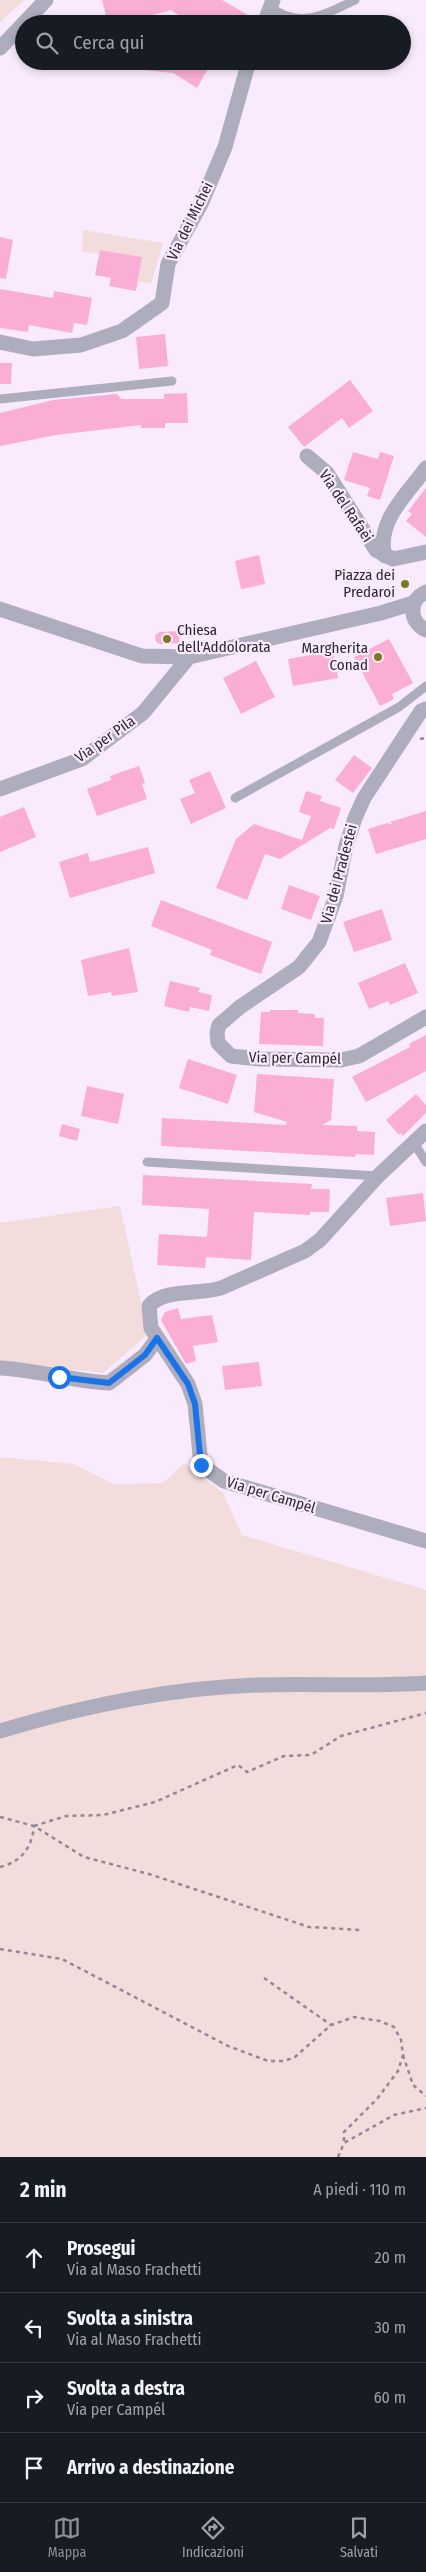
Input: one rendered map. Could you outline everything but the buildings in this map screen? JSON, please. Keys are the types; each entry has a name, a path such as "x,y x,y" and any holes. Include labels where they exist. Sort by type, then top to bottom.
{"street":[{"path":"32,15 46,0"},
{"path":"0,48 15,32"},
{"name":"Via dei Michei","path":"0,342 33,349 81,345 122,331 162,302 168,264 201,204 225,147 246,70"},
{"name":"Via del Rafaèi","path":"307,456 327,473 376,550 393,559 426,552"},
{"name":"Via del Rafaèi","path":"385,556 384,544 390,516 396,504 426,468"},
{"path":"426,592 417,597 413,603 412,612 414,620 426,630"},
{"path":"0,609 142,656 189,657 381,613 413,603"},
{"name":"Via per Pila","path":"0,789 82,759 143,713 189,657"},
{"name":"Via dei Pradestei","path":"218,1043 217,1033 219,1025 240,1007 299,966 319,942 336,896 343,855 354,818 364,798 421,711 426,709"},
{"name":"Via per Campél","path":"218,1043 231,1056 278,1060 342,1060 359,1056 426,1017"},
{"name":"Via per Campél","path":"426,1131 378,1176 332,1228 306,1251 211,1292 156,1298 149,1306 151,1328 188,1384 195,1404 199,1459 207,1471 224,1481 426,1541"},
{"path":"0,1368 28,1370 92,1382 109,1383 145,1355 157,1338"},
{"path":"0,1731 92,1708 204,1688 260,1685 426,1684"}],"lane":[{"path":"317,15 335,10 355,0"},
{"path":"272,4 281,15"},
{"path":"0,399 172,381"},
{"path":"236,798 400,708 426,686"},
{"path":"414,1143 426,1162"},
{"path":"147,1162 378,1176"}],"path":[{"path":"34,1826 66,1816 103,1814 154,1802 238,1765 247,1772 284,1756 311,1755 342,1736 426,1713"},
{"path":"0,1817 34,1826 84,1857 149,1874 309,1927 361,1930"},
{"path":"0,1867 15,1864 27,1851 34,1826"},
{"path":"0,1949 62,1959 228,2046 268,2061 284,2061 295,2057 331,2025 354,2017 380,2021 394,2027 401,2040 413,2085 426,2096"},
{"path":"264,1978 331,2025"},
{"path":"338,2157 344,2143 344,2132 377,2099 398,2071 404,2055"},
{"path":"344,2143 394,2115 426,2108"}],"shaded area":[{"path":"0,0 24,0 0,22"},
{"path":"83,230 163,243 151,284 138,281 142,257 100,250 99,254 82,251"},
{"path":"120,1206 148,1334 103,1373 0,1361 0,1223"},
{"path":"0,1457 74,1464 114,1484 163,1483 184,1463 223,1493 242,1535 426,1590 426,2157 0,2157"}],"place":[{"name":"Piazza dei Predaroi","path":"405,584"},
{"name":"Chiesa dell'Addolorata","path":"167,639"},
{"name":"Margherita Conad","path":"378,657"}],"route":[{"path":"59,1377 109,1383 145,1355 157,1338 188,1384 195,1404 201,1465"}]}
